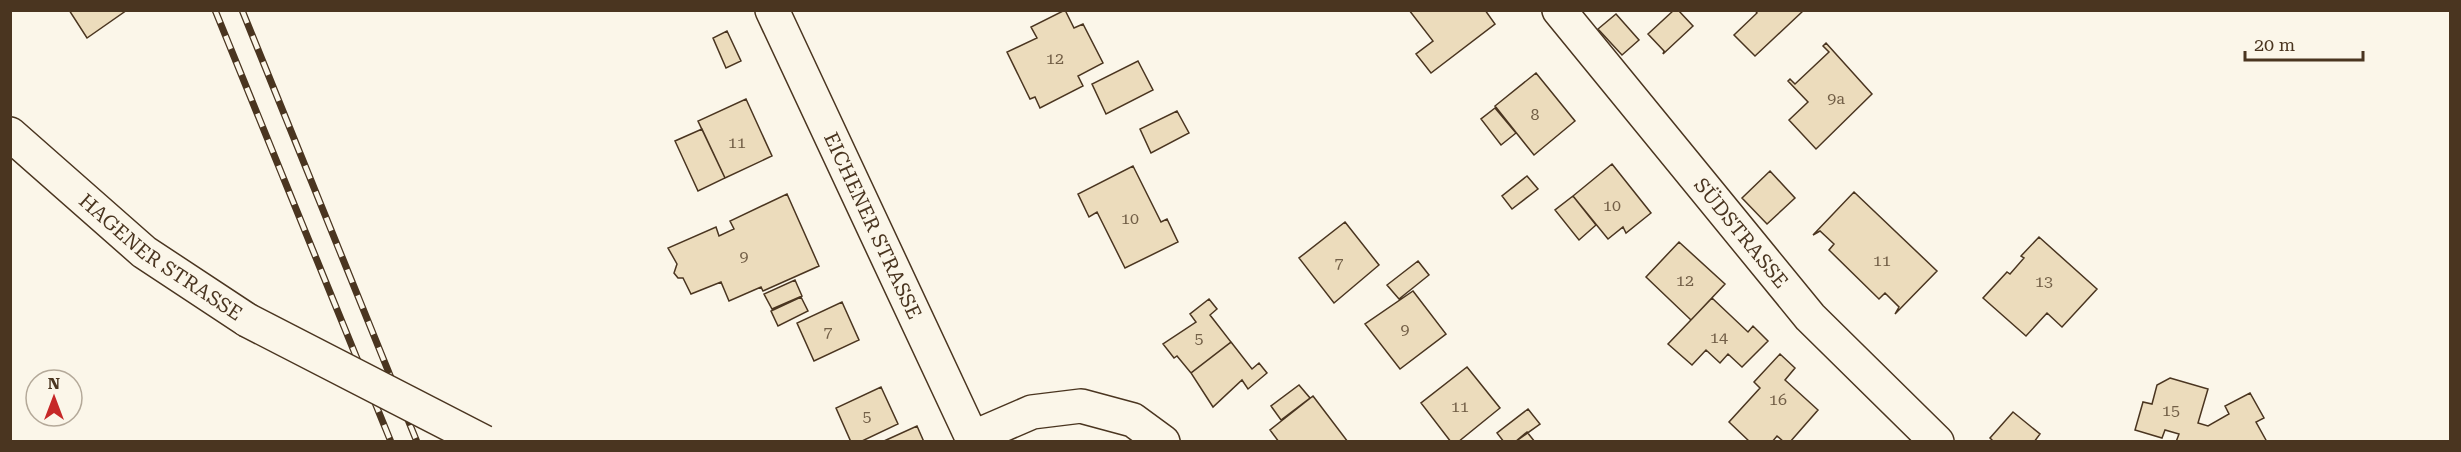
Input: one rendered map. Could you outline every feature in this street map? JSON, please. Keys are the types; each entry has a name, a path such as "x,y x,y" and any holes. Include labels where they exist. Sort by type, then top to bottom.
{"street":[{"name":"EICHENER STRASSE","path":"772,10 973,440"},
{"name":"SÜDSTRASSE","path":"1559,10 1810,316 1937,441"},
{"name":"HAGENER STRASSE","path":"10,134 144,252 247,320 483,441"},
{"path":"973,440 1032,412 1081,406 1133,420 1163,441"}],"building":[{"path":"69,10 127,10 87,38"},
{"path":"1065,10 1074,28 1083,24 1103,63 1078,76 1083,86 1040,108 1035,97 1030,99 1007,52 1037,38 1031,27"},
{"path":"1409,10 1485,10 1495,24 1431,73 1416,54 1433,41"},
{"path":"1674,10 1678,10 1693,26 1663,54 1664,51 1648,34"},
{"path":"1755,10 1804,10 1755,56 1734,35 1757,13"},
{"path":"1616,14 1639,40 1622,55 1598,29"},
{"path":"727,31 741,61 726,68 713,38"},
{"path":"1826,43 1872,94 1816,149 1789,120 1808,102 1788,81 1790,79 1795,84 1829,52 1823,46"},
{"path":"1138,61 1153,90 1106,114 1092,84"},
{"path":"1536,73 1575,121 1534,155 1495,106"},
{"path":"746,99 772,156 725,178 698,121"},
{"path":"1495,108 1516,133 1501,145 1481,119"},
{"path":"1177,111 1189,133 1151,153 1140,129"},
{"path":"702,129 725,178 698,191 675,141"},
{"path":"1612,164 1651,213 1626,233 1623,227 1608,239 1573,196"},
{"path":"1133,166 1161,222 1167,219 1178,242 1125,268 1097,212 1089,217 1078,194"},
{"path":"1770,171 1795,198 1767,224 1742,198"},
{"path":"1527,176 1538,189 1512,209 1502,196"},
{"path":"1854,192 1937,271 1895,314 1899,307 1885,293 1879,299 1829,250 1834,244 1820,231 1813,235"},
{"path":"787,194 819,266 763,291 761,287 729,301 721,282 691,294 683,278 678,278 674,273 677,264 668,248 716,227 719,236 734,229 730,221"},
{"path":"1573,196 1596,225 1579,240 1555,210"},
{"path":"1345,222 1379,265 1334,303 1299,258"},
{"path":"2039,237 2097,289 2062,327 2047,313 2026,336 1983,298 2007,272 2010,274 2024,258 2021,256"},
{"path":"1679,242 1725,284 1691,320 1646,277"},
{"path":"1418,261 1429,275 1399,299 1387,285"},
{"path":"795,280 802,296 772,309 764,294"},
{"path":"1413,291 1446,334 1400,369 1365,324"},
{"path":"801,297 808,311 778,326 771,311"},
{"path":"1712,298 1748,332 1753,326 1768,341 1742,367 1728,354 1720,363 1706,350 1692,365 1668,344"},
{"path":"1209,299 1217,309 1210,315 1231,342 1191,373 1177,356 1174,358 1163,344 1196,322 1190,314"},
{"path":"842,302 859,340 814,361 797,323"},
{"path":"1231,342 1252,369 1259,363 1267,373 1248,389 1242,380 1213,407 1191,373"},
{"path":"1780,354 1795,368 1785,380 1818,410 1790,442 1784,442 1777,436 1772,442 1750,442 1729,422 1760,388 1754,382"},
{"path":"1467,367 1500,408 1458,442 1451,442 1421,403"},
{"path":"2170,378 2208,389 2198,423 2208,426 2229,414 2225,406 2250,393 2264,418 2256,422 2267,442 2176,442 2179,434 2165,430 2162,438 2135,430 2143,402 2152,404 2157,385"},
{"path":"1299,385 1310,398 1281,420 1271,406"},
{"path":"881,387 898,424 860,442 851,442 836,408"},
{"path":"1313,396 1348,442 1279,442 1270,430"},
{"path":"1528,409 1540,424 1515,442 1504,442 1497,433"},
{"path":"2013,412 2040,434 2034,442 1994,442 1990,438"},
{"path":"917,426 924,442 884,441"},
{"path":"1527,432 1535,442 1515,442"}],"railway":[{"path":"215,10 391,442"},
{"path":"242,10 417,442"}]}
